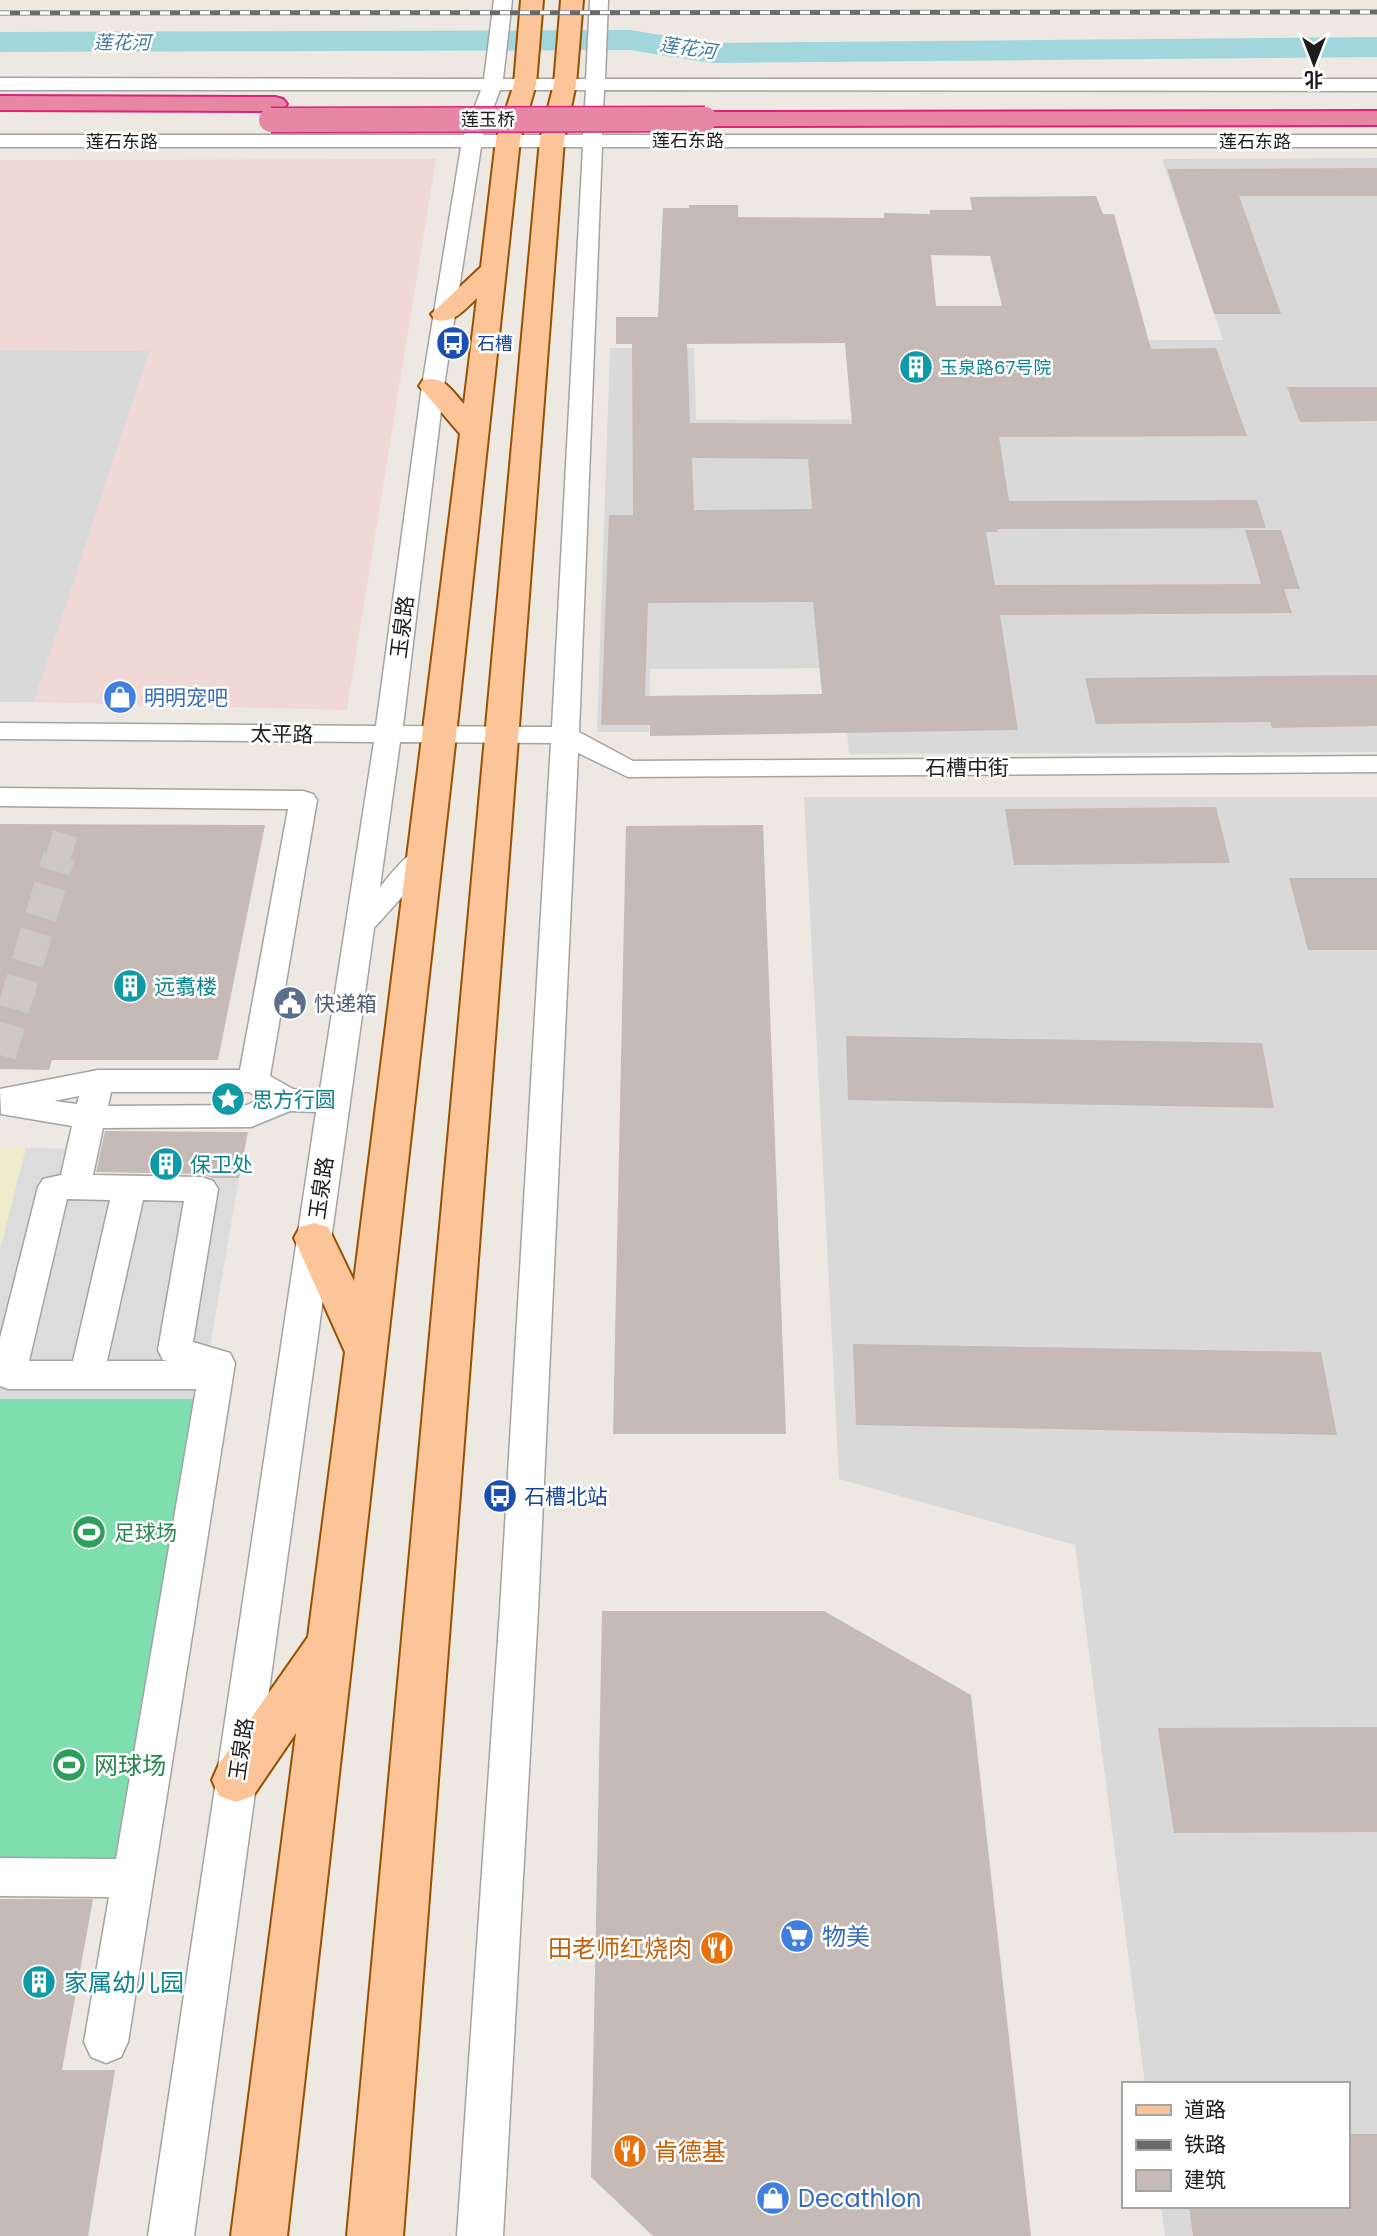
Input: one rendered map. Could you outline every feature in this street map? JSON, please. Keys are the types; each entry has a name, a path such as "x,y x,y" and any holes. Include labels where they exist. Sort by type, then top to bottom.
{"highway":[{"name":"莲石东路","path":"706,111 1377,102"},
{"name":"莲石东路","path":"0,103 273,112"},
{"name":"莲石东路","path":"706,111 1377,118"},
{"name":"莲玉桥","path":"273,112 706,111"},
{"name":"莲石东路","path":"0,120 273,112"},
{"path":"1156,141 1377,133"}],"main road":[{"path":"259,2236 426,855 508,140 526,73 533,0"},
{"path":"375,2236 552,140 566,73 572,0"},
{"path":"444,314 494,269"},
{"path":"433,386 475,434"},
{"path":"314,1238 366,1353"},
{"path":"236,1780 330,1643"}],"street":[{"name":"玉泉路","path":"172,2236 388,735 433,386 472,140 493,84 503,0"},
{"path":"480,2236 520,1582 565,735 599,0"},
{"path":"0,84 493,84 526,73 566,73 596,84 1377,85"},
{"path":"345,141 356,84"},
{"name":"莲石东路","path":"0,141 1377,141"},
{"name":"太平路","path":"0,731 565,735"},
{"name":"石槽中街","path":"565,735 628,769 1377,764"},
{"path":"0,797 72,811 303,800 254,1081"},
{"path":"360,925 426,855"},
{"path":"74,1187 98,1081"},
{"path":"0,1102 98,1081 254,1081 287,1100"},
{"path":"0,1102 89,1117 251,1116 287,1100 334,1102"},
{"path":"106,2042 218,1363 175,1350 202,1189 54,1187 8,1376 216,1375"},
{"path":"87,1374 129,1188"},
{"path":"0,1877 134,1878"}],"shaded area":[{"path":"1377,158 1377,752 849,754 841,668 650,669 649,732 597,732 610,348 694,348 696,420 994,419 981,341 1223,340 1162,159"},
{"path":"436,159 347,710 34,702 150,351 0,350 0,160"},
{"path":"0,350 150,351 34,702 0,702"},
{"path":"804,797 1377,797 1377,2236 1165,2236 1161,2208 1349,2208 1349,2082 1145,2082 1075,1545 839,1479"},
{"path":"26,1148 93,1149 87,1178 239,1178 201,1399 0,1399 0,1251"}],"green space":[{"path":"0,1148 26,1148 0,1251"},
{"name":"足球场","path":"0,1399 201,1399 121,1864 0,1864"}],"building":[{"path":"1377,168 1377,196 1239,196 1281,314 1214,314 1167,169"},
{"path":"1096,196 1103,214 1114,214 1151,349 1216,348 1247,436 999,437 1009,501 1257,500 1266,528 997,529 998,532 986,532 995,585 1261,584 1245,530 1281,530 1300,589 1284,589 1292,613 1000,615 1018,730 650,736 650,725 601,725 609,515 633,515 632,344 616,344 616,317 658,317 663,208 738,205 738,217 884,218 884,213 930,214 930,210 972,210 970,197","holes":["931,255 990,256 1002,306 936,306","845,343 852,424 690,423 687,344","692,458 808,459 812,509 694,510","813,602 822,694 645,696 648,603"]},
{"path":"1287,387 1377,387 1377,421 1300,422"},
{"path":"1377,675 1377,726 1272,728 1270,722 1096,724 1085,678"},
{"path":"1216,807 1230,863 1014,865 1005,809"},
{"name":"远翥楼","path":"0,824 265,825 218,1060 52,1060 49,1070 0,1069"},
{"path":"763,825 786,1434 613,1434 626,826"},
{"path":"1289,878 1377,878 1377,950 1308,950"},
{"path":"846,1036 1262,1043 1274,1108 848,1100"},
{"name":"保卫处","path":"105,1131 248,1132 239,1178 212,1178 202,1174 96,1172"},
{"path":"853,1344 1321,1352 1337,1435 856,1425"},
{"name":"物美","path":"602,1611 824,1611 971,1695 1031,2236 653,2236 591,2177"},
{"path":"1377,1727 1377,1832 1174,1833 1158,1728"},
{"name":"家属幼儿园","path":"0,1899 93,1899 62,2070 115,2070 88,2236 0,2236"},
{"path":"1349,2134 1377,2134 1377,2236 1193,2236 1189,2208 1349,2208"}],"waterway":[{"name":"莲花河","path":"0,42 630,40 712,53 1377,47"}],"tunnel":[{"path":"58,858 68,824"},
{"path":"0,1055 59,856"}],"railway":[{"path":"0,13 1377,12"}],"place":[{"name":"石槽","path":"453,343"},
{"name":"玉泉路67号院","path":"916,367"},
{"name":"明明宠吧","path":"120,697"},
{"name":"远翥楼","path":"130,986"},
{"name":"快递箱","path":"290,1003"},
{"name":"思方行圆","path":"228,1099"},
{"name":"保卫处","path":"166,1164"},
{"name":"石槽北站","path":"500,1496"},
{"name":"足球场","path":"89,1532"},
{"name":"网球场","path":"69,1765"},
{"name":"物美","path":"797,1936"},
{"name":"田老师红烧肉","path":"717,1948"},
{"name":"家属幼儿园","path":"39,1982"},
{"name":"肯德基","path":"630,2151"},
{"name":"Decathlon","path":"773,2198"}]}
